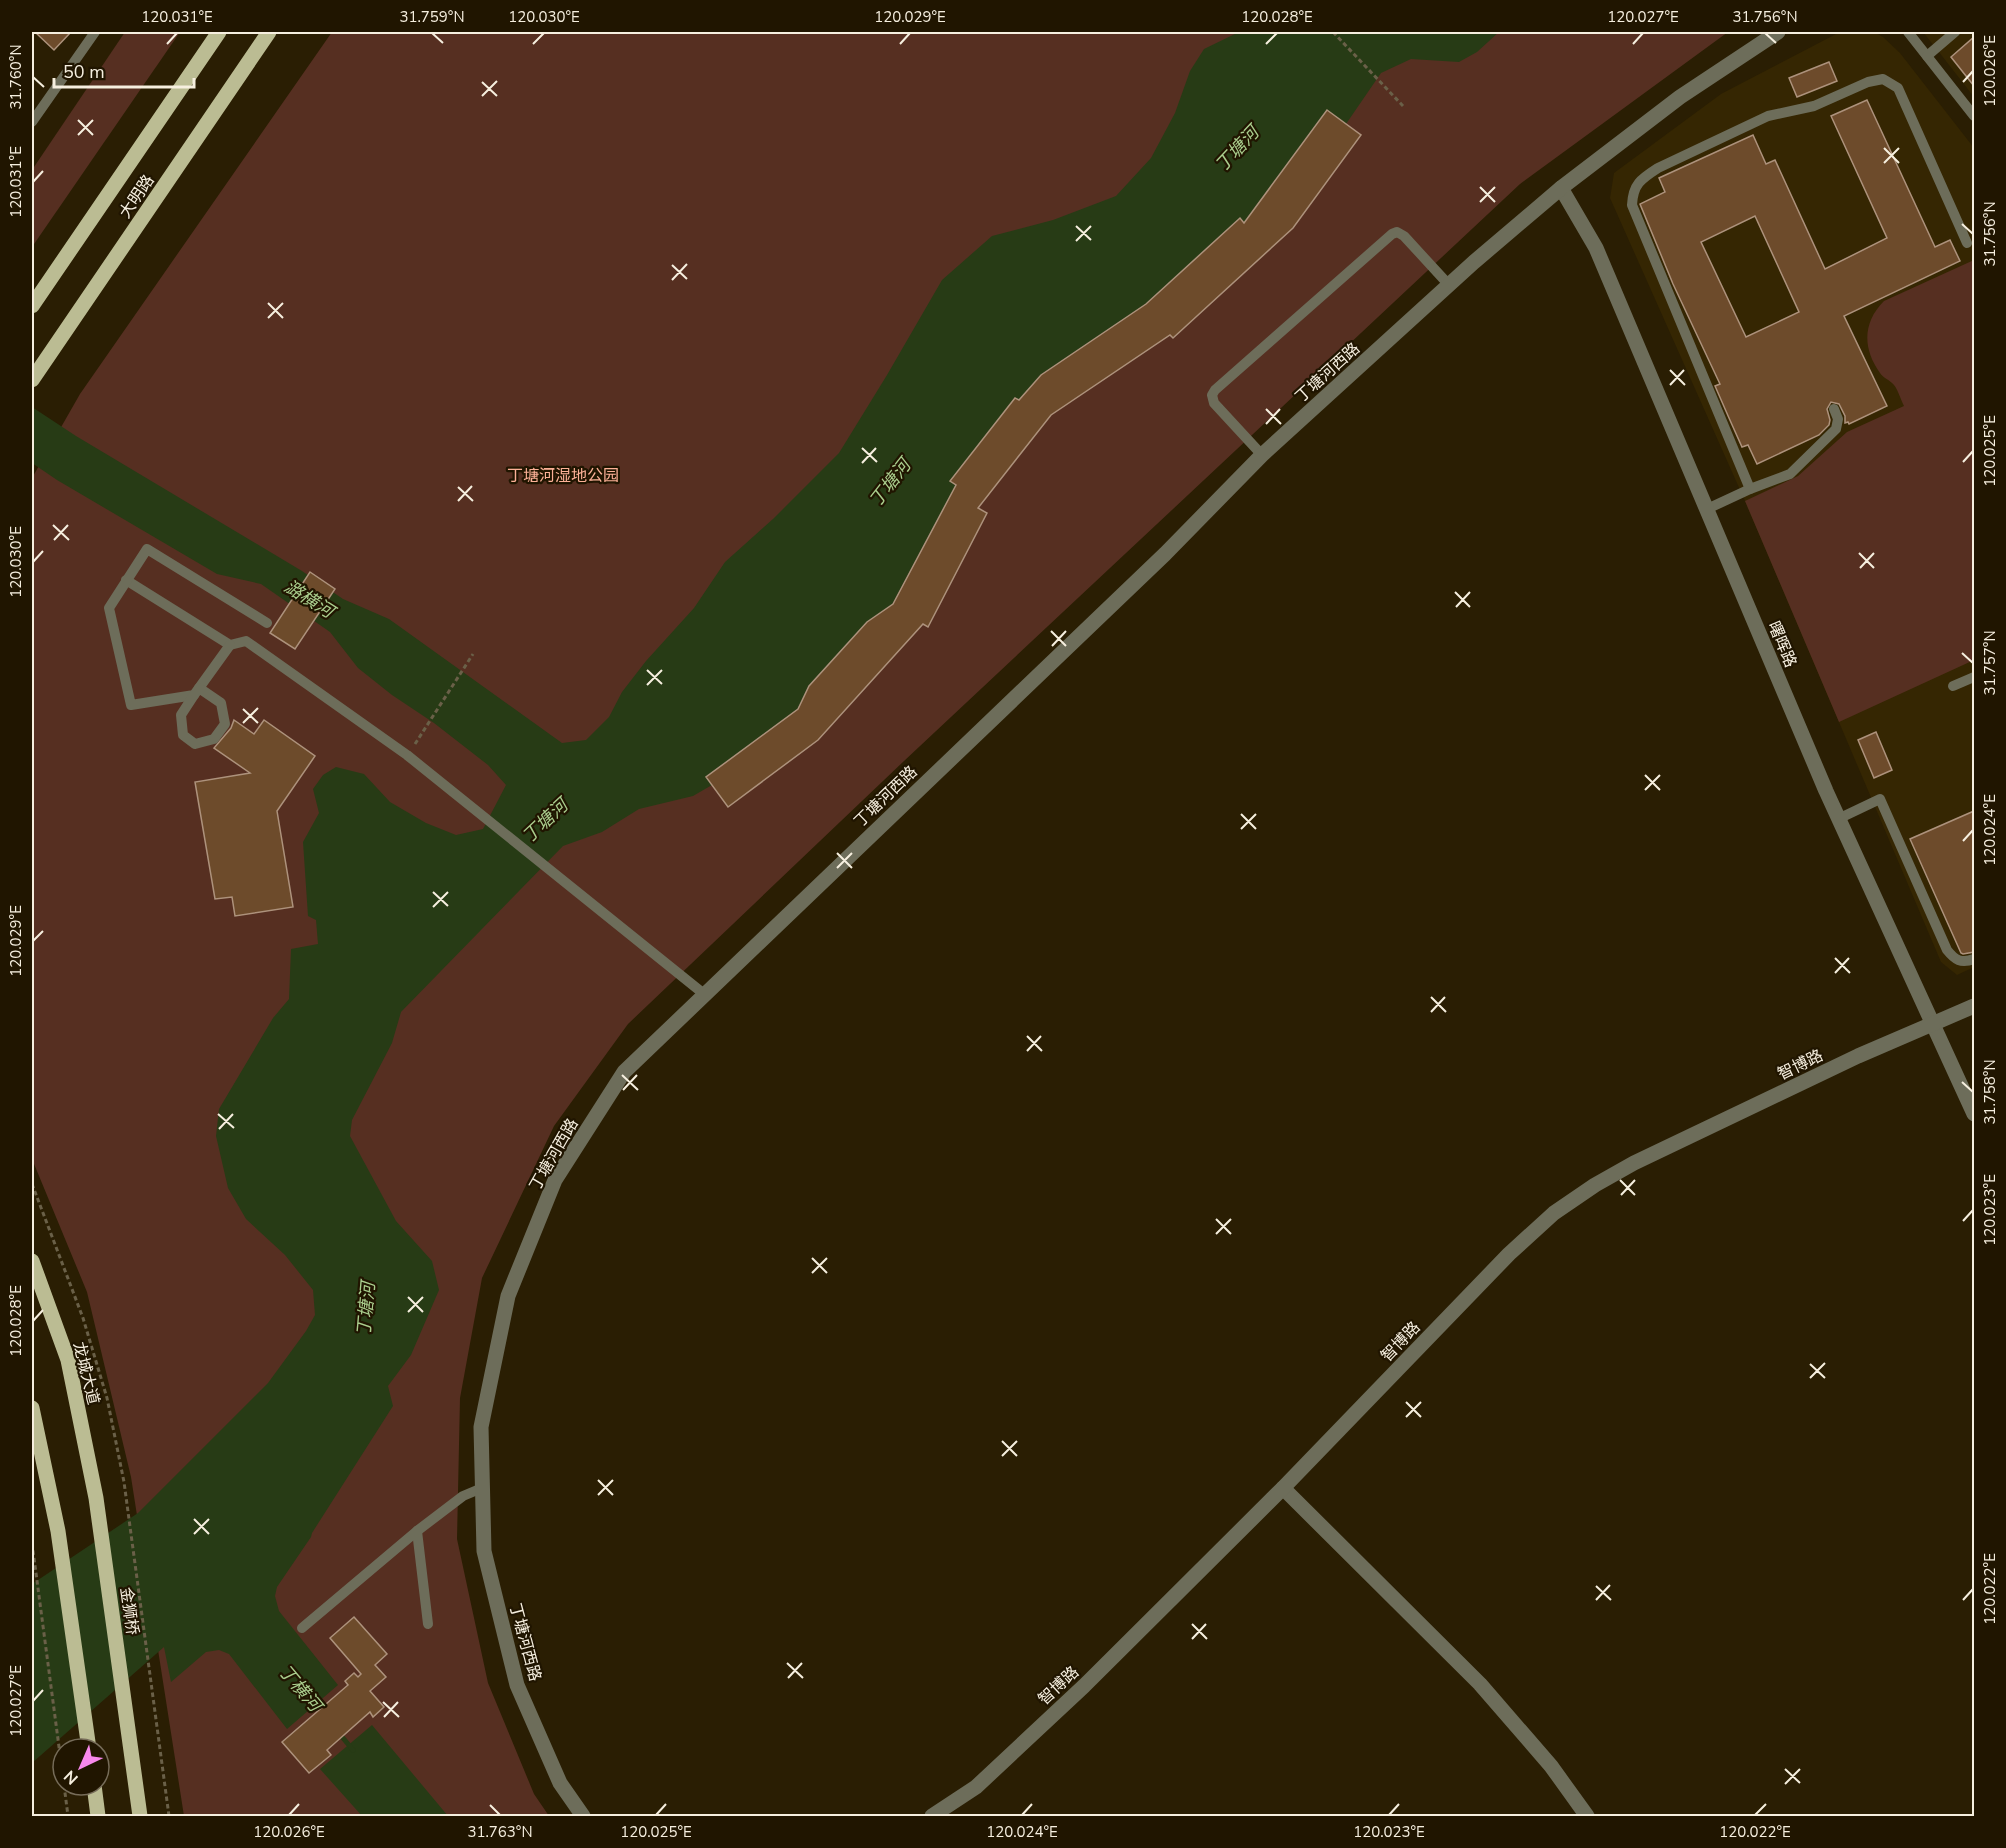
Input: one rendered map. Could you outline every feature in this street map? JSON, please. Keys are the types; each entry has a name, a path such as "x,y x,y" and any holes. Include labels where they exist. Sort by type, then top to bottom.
{"main road":[{"name":"大明路","path":"32,306 219,32"},
{"name":"大明路","path":"32,380 269,32"},
{"name":"龙城大道","path":"32,1260 68,1360 96,1498"},
{"path":"32,1408 58,1531 86,1737"},
{"name":"金狮桥","path":"96,1498 140,1816"},
{"path":"96,1797 98,1816"}],"street":[{"name":"丁塘河西路","path":"583,1816 560,1783 517,1685 484,1551 481,1427 508,1296 555,1180 624,1072 1165,554 1262,455 1474,262 1561,188 1680,97 1778,32"},
{"name":"曙晖路","path":"1561,188 1596,248 1839,819 1974,1114"},
{"name":"智博路","path":"932,1816 976,1786 1076,1694 1283,1488 1509,1254 1554,1213 1595,1185 1634,1163 1858,1056 1974,1006"},
{"path":"1283,1488 1480,1684 1551,1766 1587,1816"}],"lane":[{"path":"32,122 95,32"},
{"path":"1908,32 1974,116"},
{"path":"1927,56 1955,32"},
{"path":"1750,489 1632,205 1633,190 1643,177 1768,116 1814,106 1868,82 1882,79 1898,88 1967,243"},
{"path":"1262,455 1214,404 1212,395 1215,390 1392,234 1397,232 1404,236 1449,285"},
{"path":"1707,509 1790,474 1836,429 1838,419 1834,410"},
{"path":"267,623 147,549 110,608 131,705 196,692 221,704 225,724 214,739 195,744 183,735 181,715 196,692 230,645 246,641 407,755 704,994"},
{"path":"126,580 230,645"},
{"path":"1953,686 1974,677"},
{"path":"1839,819 1880,799 1947,950 1954,959 1965,963 1974,959"},
{"path":"302,1628 417,1531 463,1496 482,1488"},
{"path":"417,1531 428,1624"}],"path":[{"path":"1333,32 1403,106"},
{"path":"407,755 473,654"},
{"path":"32,1184 83,1318 107,1398 124,1482 170,1816"},
{"path":"32,1543 58,1737"},
{"path":"66,1797 69,1816"}],"shaded area":[{"path":"1840,32 1874,32 1883,37 1900,53 1974,148 1974,967 1957,975 1941,962 1745,501 1610,198 1614,173 1721,94"},
{"path":"1923,32 1974,32 1974,97 1939,52"}],"green space":[{"path":"125,32 180,32 32,247 32,170"},
{"name":"丁塘河湿地公园","path":"332,32 1728,32 1520,184 904,761 628,1024 554,1126 482,1278 460,1398 457,1539 488,1683 534,1794 549,1816 184,1816 131,1477 87,1292 32,1159 32,478 80,394"},
{"path":"1974,260 1974,660 1839,722 1745,501 1798,476 1847,432 1904,406 1895,387 1881,375 1870,354 1867,336 1872,318 1884,301"}],"water":[{"path":"1239,32 1499,32 1477,52 1459,62 1411,59 1381,73 1346,124 1327,110 1253,210 1250,229 1240,218 1144,306 1041,375 1032,386 1031,409 1015,398 951,481 957,487 951,494 891,607 797,710 706,777 712,785 693,796 639,809 602,832 563,846 401,1012 392,1043 352,1120 350,1136 396,1221 432,1261 439,1290 411,1355 388,1386 393,1406 277,1587 275,1596 279,1611 338,1685 287,1729 229,1654 219,1650 206,1652 171,1682 164,1647 62,1737 51,1737 51,1746 32,1763 32,1584 138,1513 268,1383 315,1315 313,1290 285,1255 246,1219 228,1188 216,1136 219,1109 273,1018 289,999 291,949 318,944 316,920 308,916 303,842 319,813 313,789 323,775 336,767 364,774 390,802 426,823 456,835 483,829 506,785 488,765 358,668 330,632 261,584 217,574 32,463 32,407 76,436 302,571 343,599 389,619 562,743 586,740 609,717 622,692 646,661 694,608 725,562 773,519 839,453 942,280 992,236 1053,220 1116,196 1151,158 1175,113 1190,71 1204,49"},
{"path":"372,1725 448,1816 362,1816 320,1769"}],"building":[{"path":"35,32 71,32 54,50"},
{"path":"1974,37 1974,86 1951,57"},
{"path":"1829,62 1837,81 1797,97 1789,78"},
{"path":"1867,100 1935,247 1950,240 1960,261 1844,316 1887,406 1849,424 1845,423 1845,416 1839,404 1831,402 1827,409 1829,425 1819,435 1757,464 1748,445 1742,447 1715,386 1720,384 1673,284 1640,204 1665,192 1659,178 1753,135 1766,164 1775,160 1825,269 1887,238 1831,116","holes":["1755,216 1799,312 1746,337 1701,242"]},
{"path":"1327,110 1361,135 1293,228 1173,338 1170,335 1051,415 978,508 987,513 928,627 923,624 818,740 728,807 706,777 798,709 809,686 867,622 893,604 956,485 950,481 1015,398 1019,400 1041,375 1146,304 1240,218 1244,223"},
{"path":"310,572 335,589 295,649 270,633"},
{"path":"234,720 254,734 264,720 315,756 277,811 293,907 235,916 232,897 215,899 195,782 250,773 214,748 231,728"},
{"path":"1876,732 1892,770 1874,778 1858,740"},
{"path":"1974,811 1974,952 1963,954 1910,839"},
{"path":"354,1617 387,1654 375,1665 386,1677 370,1691 384,1707 373,1717 370,1712 327,1750 331,1755 309,1773 282,1742 348,1685 345,1681 354,1673 358,1677 361,1674 330,1638"}],"waterway":[{"name":"丁横河","path":"310,1700 324,1715"},
{"name":"丁横河","path":"338,1732 353,1750"}],"water label":[{"name":"丁塘河","path":"1237,149"},
{"name":"丁塘河","path":"890,483"},
{"name":"潞横河","path":"309,599"},
{"name":"丁塘河","path":"545,821"},
{"name":"丁塘河","path":"366,1309"}]}
